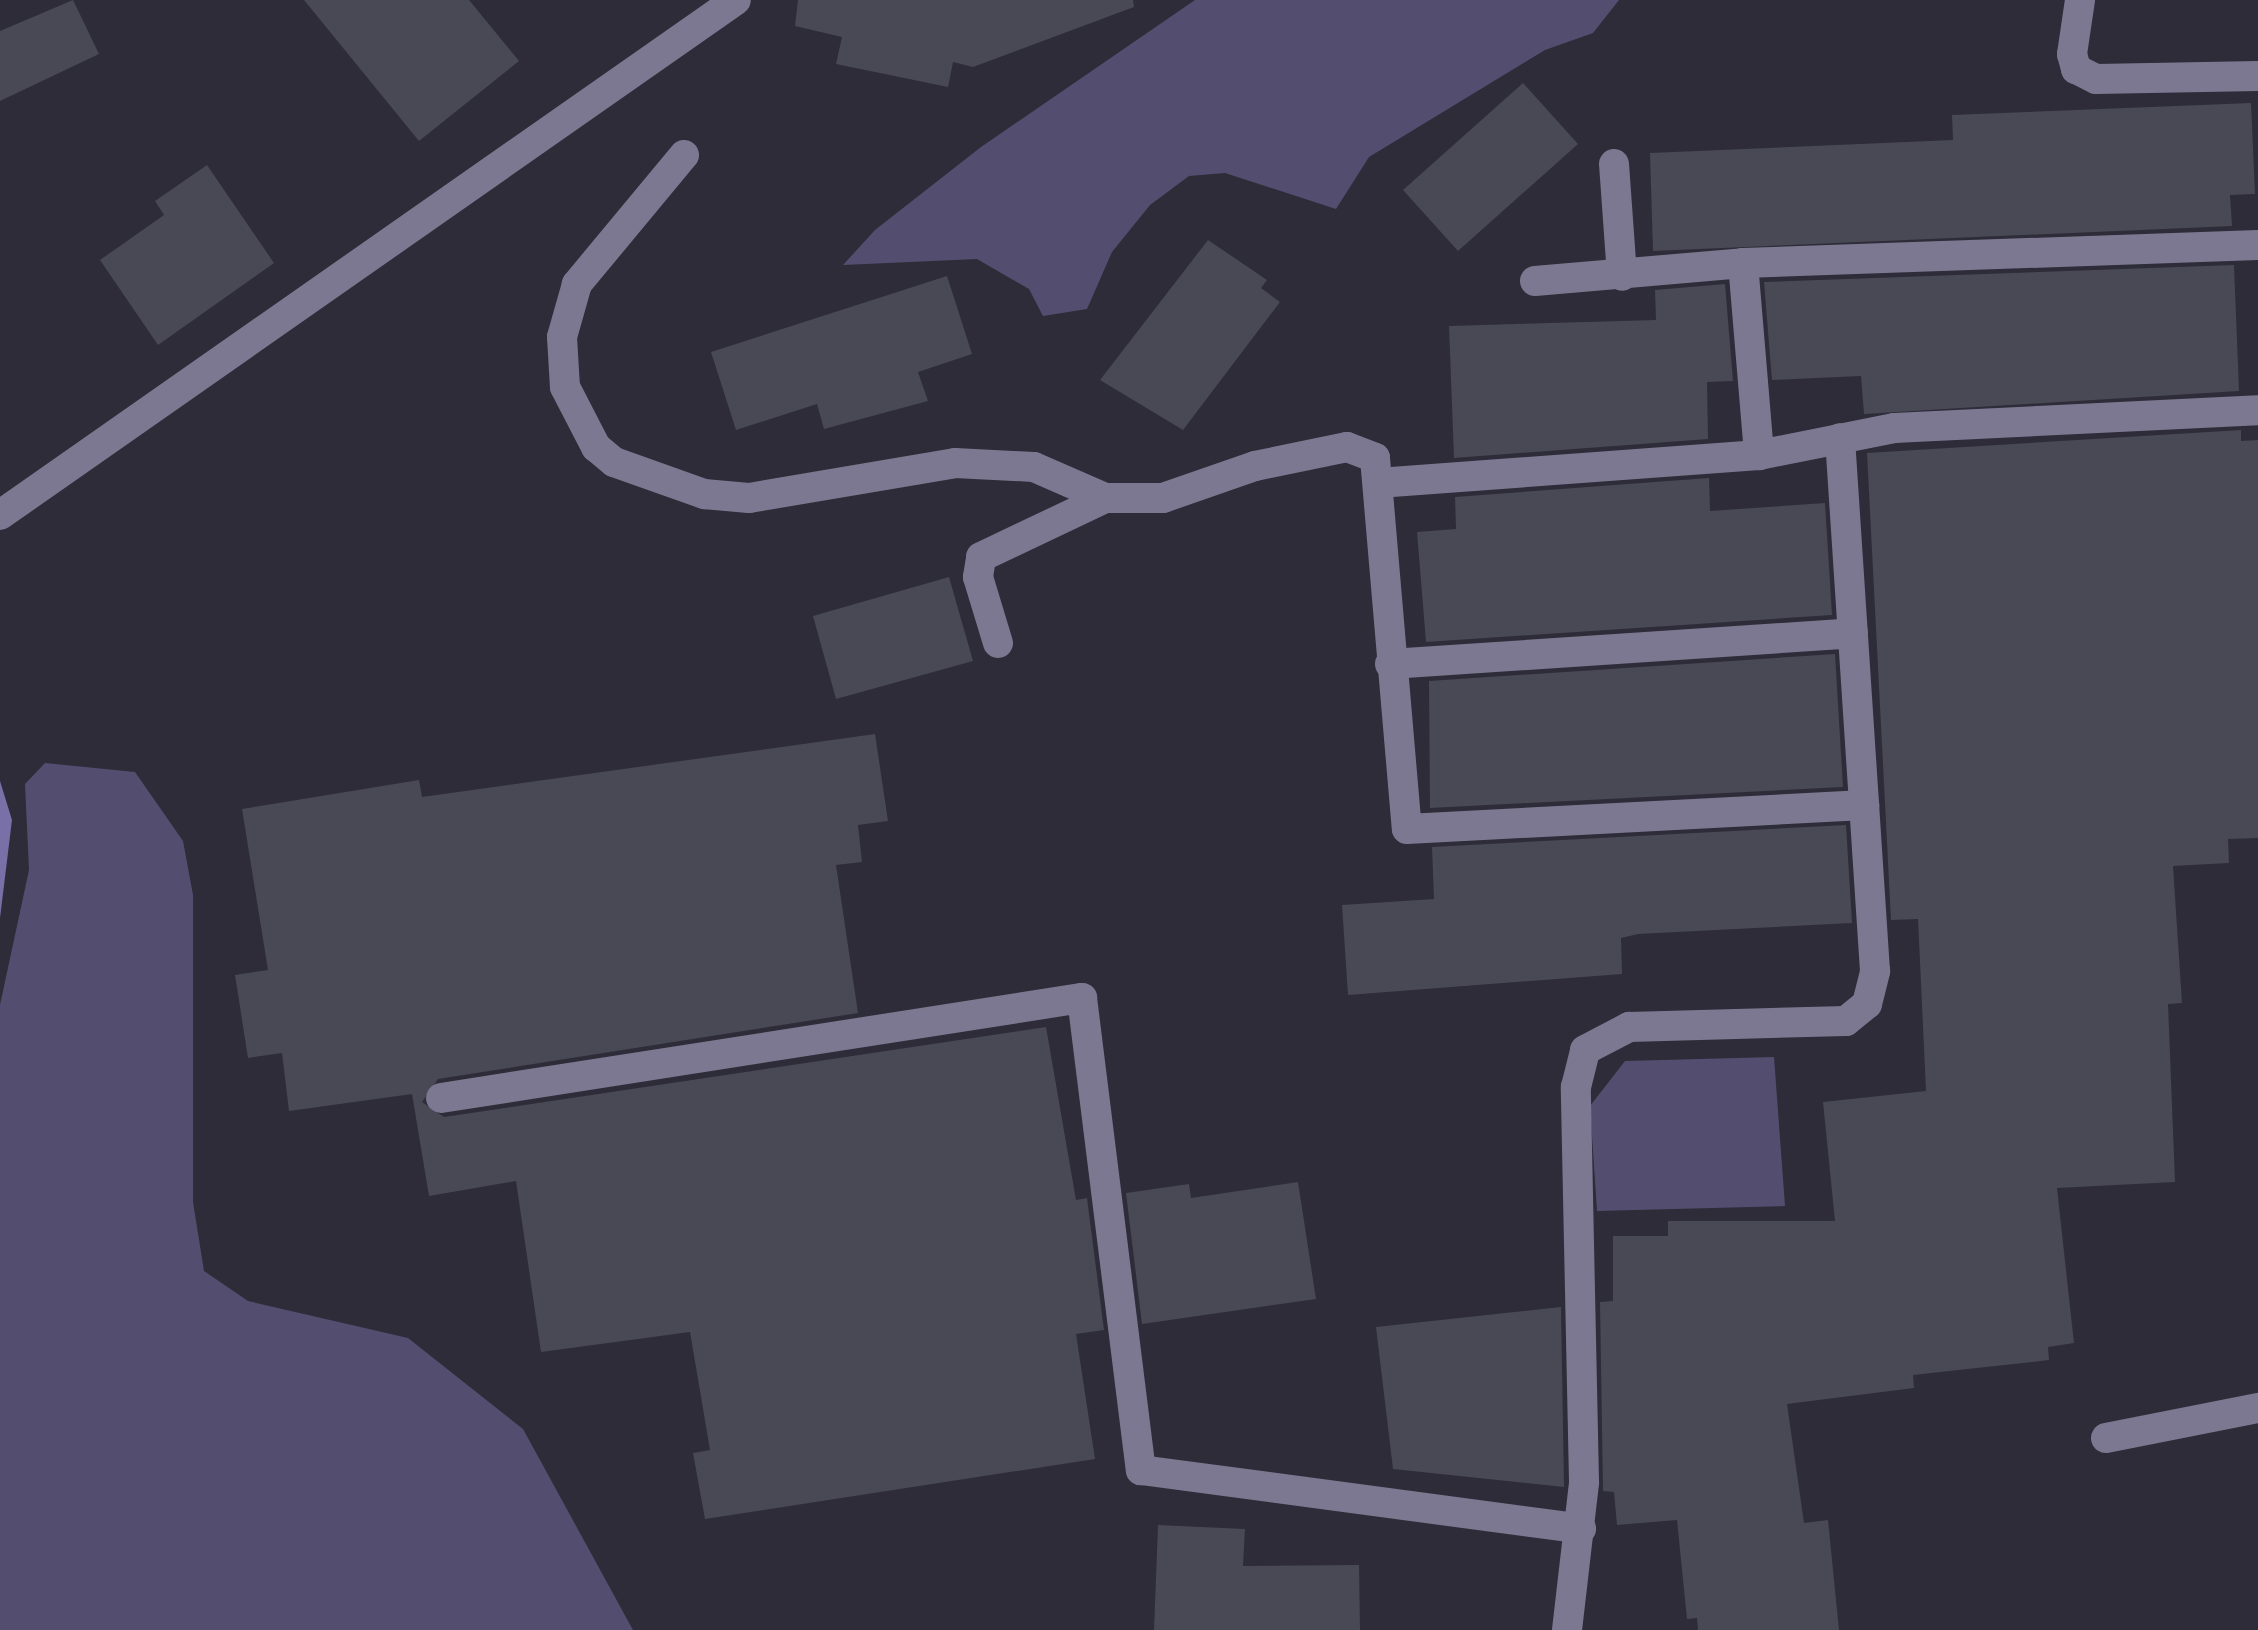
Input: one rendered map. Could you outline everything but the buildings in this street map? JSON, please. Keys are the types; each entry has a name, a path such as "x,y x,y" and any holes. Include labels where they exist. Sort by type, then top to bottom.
{"street":[{"path":"0,515 736,0"},
{"path":"2080,0 2072,54 2076,69 2096,80 2258,76"},
{"path":"684,154 577,284 562,337 565,387 596,448 614,462 704,494 805,494 955,463 1034,467 1106,498 1162,498 1255,466 1346,448 1375,458 1407,829 1864,805"},
{"path":"1614,164 1622,276"},
{"path":"1535,281 1743,263 2258,245"},
{"path":"1743,263 1759,455"},
{"path":"1378,483 1759,455 1894,428 2258,410"},
{"path":"1567,1630 1581,1529 1576,1087 1586,1050 1629,1027 1846,1021 1867,1004 1875,971 1840,438"},
{"path":"998,643 977,577 981,557 1106,498"},
{"path":"1390,664 1853,634"},
{"path":"442,1098 1082,998 1142,1470 1581,1529"},
{"path":"2106,1438 2258,1408"}],"shaded area":[{"path":"1195,0 1619,0 1593,33 1545,50 1369,157 1336,209 1225,173 1189,176 1150,205 1112,252 1087,309 1043,316 1029,289 977,259 843,265 875,230 981,147"},
{"path":"45,763 135,772 183,841 193,895 193,1202 204,1271 248,1301 408,1338 523,1429 633,1630 0,1630 0,1005 29,870 25,784"},
{"path":"0,781 12,820 0,918"},
{"path":"1774,1057 1785,1206 1597,1211 1590,1106 1625,1061"}]}
